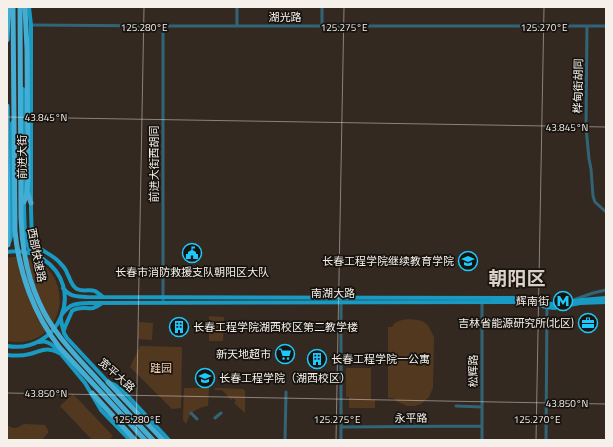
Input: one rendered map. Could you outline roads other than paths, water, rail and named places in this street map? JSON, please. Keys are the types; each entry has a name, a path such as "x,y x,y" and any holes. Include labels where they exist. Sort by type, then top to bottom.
{"highway":[{"path":"7,40 8,17 12,7"},
{"name":"西部快速路","path":"12,7 15,225 16,245 25,281 39,317 53,340 145,440"},
{"name":"西部快速路","path":"21,7 20,218 23,244 32,283 45,314 65,345 153,440"},
{"path":"24,202 27,191 28,177 27,49 25,7"},
{"path":"7,106 7,246"},
{"path":"27,191 31,204"},
{"path":"108,382 163,440"},
{"path":"92,394 135,440"}],"main road":[{"name":"前进大街","path":"7,246 12,232 9,25 12,7"},
{"name":"前进大街","path":"21,7 25,236 29,249 37,256"},
{"name":"前进大街","path":"29,7 31,25 31,237"},
{"path":"31,237 37,256"},
{"path":"31,237 33,244 36,247 53,256 60,263 67,272 74,287 82,291 95,291 103,297"},
{"path":"7,252 20,252 37,256 48,263 55,270 63,288 65,298 62,316 53,331 46,338 37,343"},
{"name":"南湖大路","path":"63,288 71,296 87,297 482,301 522,302 554,308 594,302 606,302"},
{"name":"南湖大路","path":"62,316 67,308 72,305 88,303 521,298 530,299 547,306 566,302 606,298"},
{"path":"64,332 74,309 95,308 103,303"},
{"name":"宽平大路","path":"62,316 62,325 68,338 108,382 115,385 126,394 169,440"},
{"path":"7,346 22,347 45,342 51,344 85,383 102,410 130,440"},
{"path":"7,355 25,356 45,349 54,350 61,354"}],"street":[{"path":"237,7 237,26"},
{"path":"322,7 322,26"},
{"name":"湖光路","path":"9,25 606,26"},
{"name":"前进大街西胡同","path":"163,302 164,26"},
{"name":"桦甸街胡同","path":"587,26 586,127 589,159 593,196 595,202 606,212"},
{"path":"566,302 606,290"},
{"path":"341,300 341,440"},
{"name":"松辉路","path":"482,301 482,440"},
{"path":"546,440 547,306"},
{"path":"285,440 286,392"},
{"path":"456,406 482,406"},
{"path":"191,413 197,419"},
{"path":"215,418 221,414"},
{"name":"永平路","path":"341,427 482,426"}],"place":[{"name":"长春市消防救援支队朝阳区大队","path":"192,253"},
{"name":"长春工程学院继续教育学院","path":"468,261"},
{"name":"辉南街","path":"563,301"},
{"name":"吉林省能源研究所(北区)","path":"588,323"},
{"name":"长春工程学院湖西校区第二教学楼","path":"179,327"},
{"name":"新天地超市","path":"285,354"},
{"name":"长春工程学院一公寓","path":"317,359"},
{"name":"长春工程学院（湖西校区）","path":"205,378"}],"district":[{"name":"朝阳区","path":"517,278"}],"park label":[{"name":"跬园","path":"161,368"}]}
